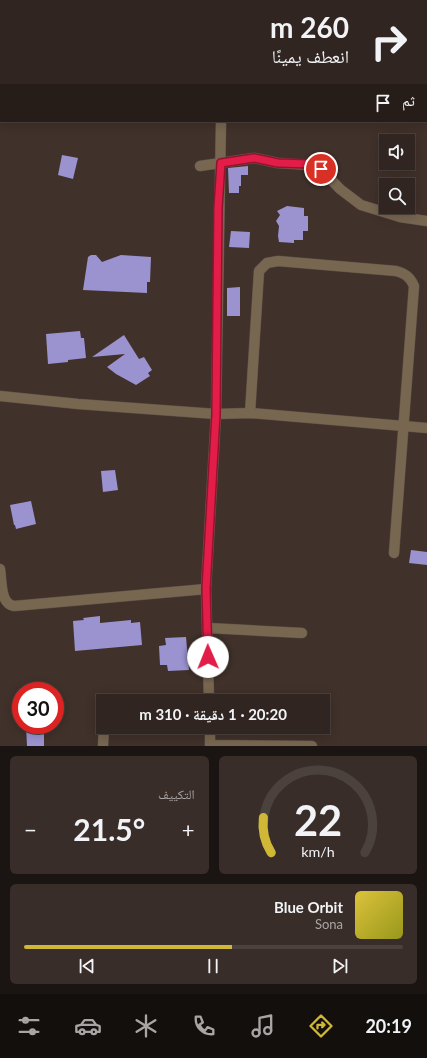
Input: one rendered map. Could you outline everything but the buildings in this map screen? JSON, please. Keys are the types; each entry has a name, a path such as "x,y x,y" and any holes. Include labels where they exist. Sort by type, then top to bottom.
{"street":[{"path":"209,694 206,589 216,414 218,208 221,163 221,122"},
{"path":"200,166 254,158 278,163 310,164 321,169 340,189 361,205 400,217 427,221"},
{"path":"250,413 259,271 267,263 278,261 405,273 411,279 414,286 405,425 394,553"},
{"path":"0,396 78,404 216,414 250,413 427,428"},
{"path":"0,569 4,600 8,605 14,606 206,589"},
{"path":"208,628 302,633"},
{"path":"103,746 104,734"},
{"path":"210,734 210,746 312,746"}],"route":[{"path":"208,657 206,589 216,414 218,208 221,163 254,158 278,163 310,164 321,169"}]}
